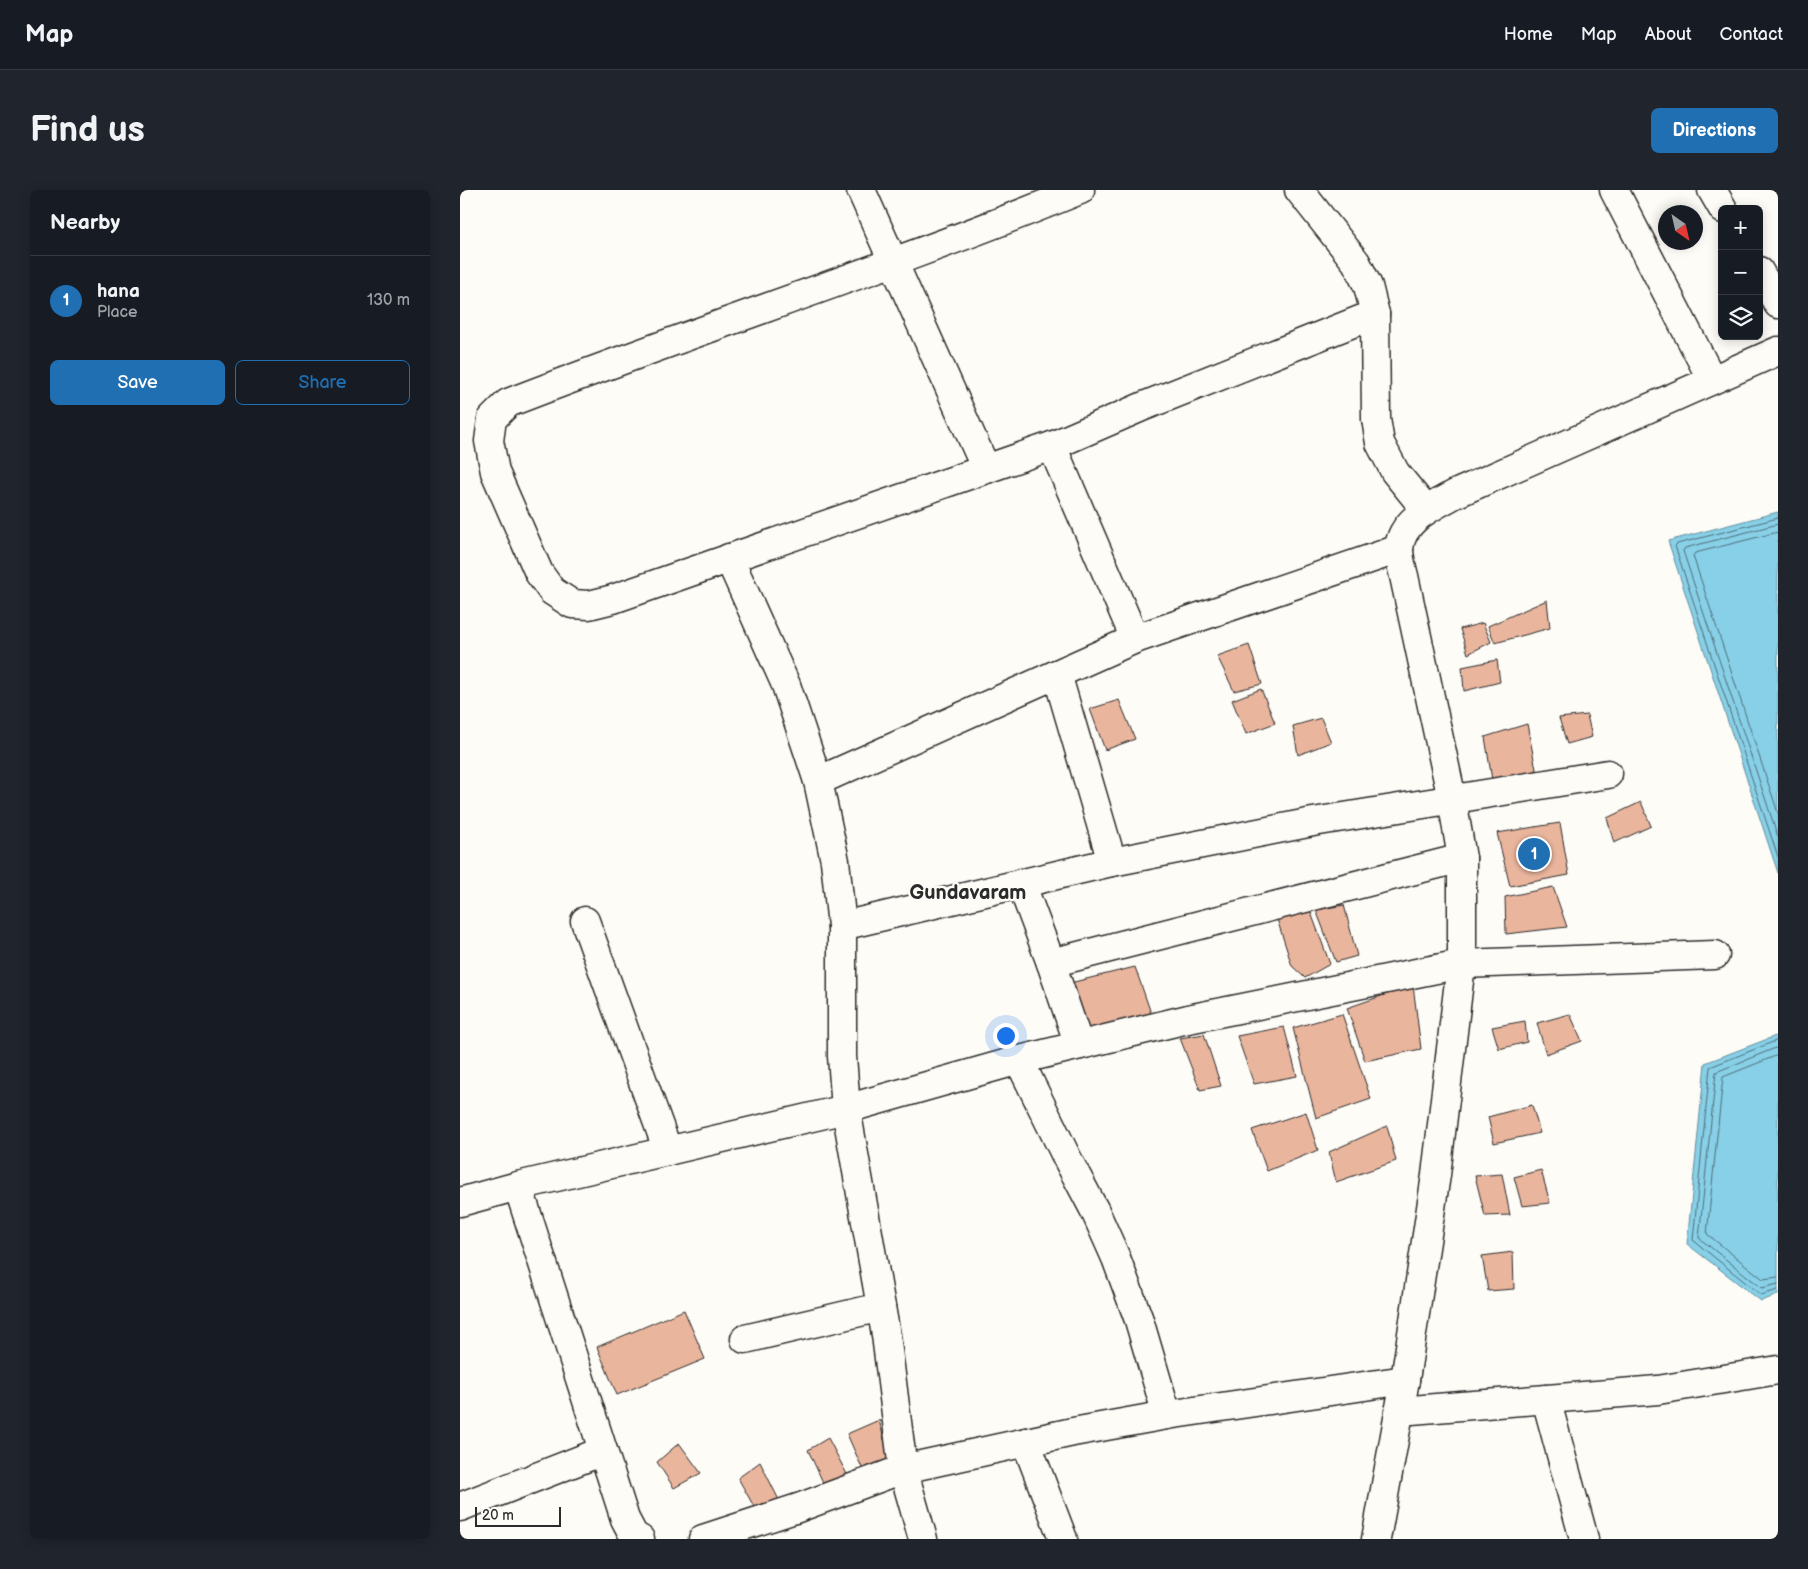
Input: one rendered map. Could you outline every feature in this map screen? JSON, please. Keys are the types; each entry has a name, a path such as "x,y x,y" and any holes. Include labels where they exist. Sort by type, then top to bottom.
{"street":[{"path":"861,190 986,469"},
{"path":"1080,190 893,262 508,403 492,419 489,441 495,472 539,574 552,591 572,604 589,604 613,599 1052,446 1144,406 1375,314"},
{"path":"1299,190 1356,262 1368,286 1375,314 1376,419 1380,443 1395,472 1426,510"},
{"path":"1614,190 1712,380"},
{"path":"1712,190 1721,205"},
{"path":"1763,278 1778,304"},
{"path":"1376,1539 1405,1380 1436,1175 1461,964 1462,858 1452,799 1399,549 1406,528 1426,510 1455,494 1778,351"},
{"path":"1052,446 1135,639"},
{"path":"818,781 1135,639 1399,549"},
{"path":"729,558 786,685 818,781 835,861 842,926 842,1047 846,1109 881,1307 903,1469 923,1539"},
{"path":"1057,674 1112,862"},
{"path":"842,926 1112,862 1313,822 1608,774"},
{"path":"1051,963 1462,858"},
{"path":"1021,884 1079,1045"},
{"path":"585,921 668,1151"},
{"path":"460,1202 518,1186 846,1109 1019,1060 1188,1019 1461,964 1715,955"},
{"path":"1019,1060 1095,1211 1116,1258 1139,1320 1167,1415"},
{"path":"518,1186 625,1519 634,1536 640,1539"},
{"path":"745,1338 881,1307"},
{"path":"1399,1411 1658,1390 1778,1370"},
{"path":"703,1539 798,1508 903,1469 1026,1442 1167,1415 1405,1380"},
{"path":"1546,1399 1584,1539"},
{"path":"1026,1442 1063,1539"},
{"path":"460,1507 603,1451"}],"water":[{"path":"1778,512 1778,873 1668,541"},
{"path":"1778,1035 1778,1295 1761,1301 1687,1244 1705,1063"}],"building":[{"path":"1547,600 1550,628 1495,643 1488,626"},
{"path":"1483,623 1491,642 1468,654 1460,629"},
{"path":"1249,645 1262,684 1234,691 1217,656"},
{"path":"1497,660 1500,682 1464,691 1462,667"},
{"path":"1261,689 1275,723 1246,734 1232,700"},
{"path":"1119,700 1135,739 1105,750 1090,709"},
{"path":"1587,715 1592,737 1567,744 1559,718"},
{"path":"1321,718 1331,742 1298,755 1293,726"},
{"path":"1527,724 1537,774 1493,786 1485,737"},
{"path":"1641,802 1651,826 1614,843 1607,818"},
{"path":"1560,823 1569,875 1510,886 1497,833"},
{"path":"1553,887 1567,927 1506,934 1505,897"},
{"path":"1344,905 1357,956 1336,962 1316,910"},
{"path":"1310,910 1330,964 1305,978 1292,966 1277,919"},
{"path":"1135,967 1153,1019 1090,1036 1066,984"},
{"path":"1413,985 1421,1049 1365,1061 1347,1008"},
{"path":"1342,1014 1371,1099 1316,1118 1293,1028"},
{"path":"1570,1014 1582,1041 1546,1054 1537,1023"},
{"path":"1525,1021 1527,1042 1499,1049 1492,1027"},
{"path":"1284,1027 1297,1076 1254,1084 1237,1036"},
{"path":"1204,1034 1221,1086 1200,1090 1180,1038"},
{"path":"1532,1105 1540,1133 1494,1143 1488,1117"},
{"path":"1306,1112 1318,1150 1267,1171 1252,1130"},
{"path":"1387,1126 1396,1161 1336,1182 1329,1152"},
{"path":"1541,1170 1550,1203 1522,1206 1514,1177"},
{"path":"1502,1174 1510,1215 1485,1216 1475,1176"},
{"path":"1513,1252 1514,1289 1488,1291 1482,1256"},
{"path":"684,1310 705,1359 617,1395 597,1347"},
{"path":"879,1420 890,1462 863,1470 847,1434"},
{"path":"828,1438 850,1480 827,1491 808,1450"},
{"path":"679,1443 701,1473 674,1488 657,1462"},
{"path":"760,1462 780,1502 757,1512 738,1478"}],"place":[{"name":"hana","path":"1534,854"}],"district":[{"name":"Gundavaram","path":"968,892"}]}
